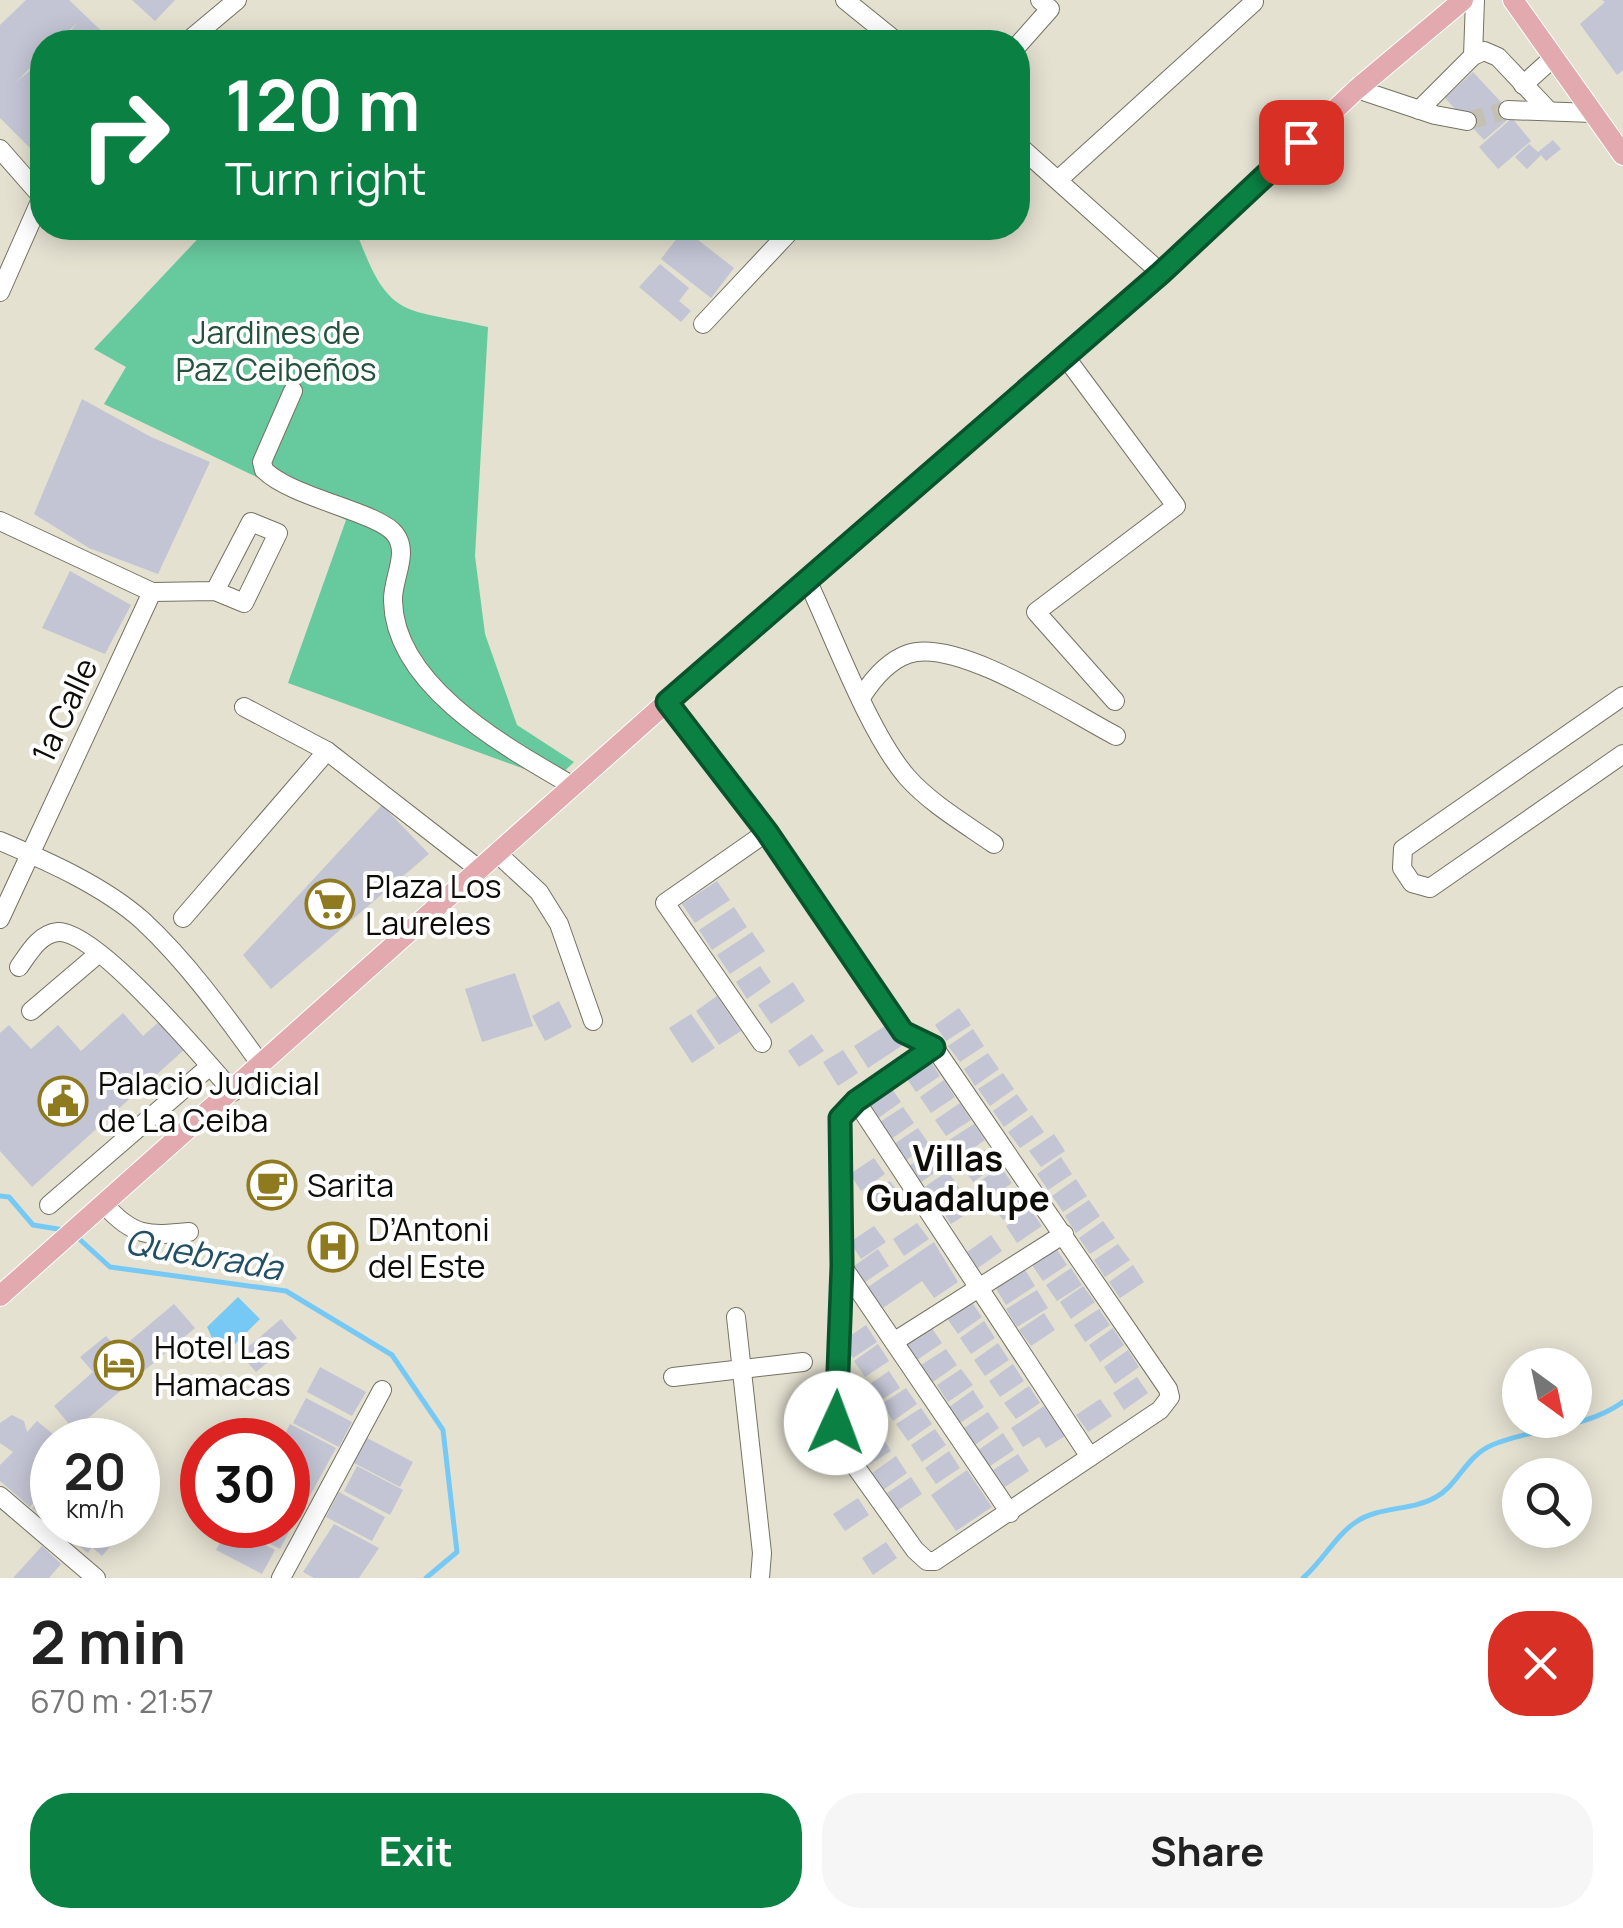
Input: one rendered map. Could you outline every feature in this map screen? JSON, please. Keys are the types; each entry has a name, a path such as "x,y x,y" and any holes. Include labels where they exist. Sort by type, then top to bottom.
{"main road":[{"path":"0,1296 667,702 1161,273 1357,90 1463,0"},
{"path":"1514,0 1623,155"}],"street":[{"path":"201,30 237,0"},
{"path":"845,0 881,30"},
{"path":"1030,32 1050,9 1040,0"},
{"path":"1473,56 1474,0"},
{"path":"1058,180 1254,2"},
{"path":"1419,110 1473,56 1484,51 1498,57 1549,111"},
{"path":"1522,85 1554,57"},
{"path":"1357,90 1467,121"},
{"path":"1508,110 1593,113"},
{"path":"0,149 30,183"},
{"path":"1030,156 1161,273"},
{"path":"0,292 30,223"},
{"path":"703,324 781,240"},
{"path":"1064,355 1176,506 1036,612 1115,701"},
{"path":"293,391 262,462 264,470 331,506 384,524 396,535 401,550 393,601 402,642 421,677 438,696 519,755 573,786"},
{"path":"0,521 152,592 215,591"},
{"path":"808,582 880,734 907,776 944,810 994,844"},
{"name":"1a Calle","path":"0,919 152,592"},
{"path":"862,696 876,676 906,654 938,650 994,670 1116,736"},
{"path":"1623,696 1403,850 1402,868 1412,883 1430,888 1623,754"},
{"path":"667,702 767,832 903,1032 934,1047 1170,1396 1160,1410 945,1558 927,1561 920,1557 848,1456 836,1423 842,1266 840,1118 856,1101 934,1047"},
{"path":"244,708 327,751 480,870"},
{"path":"183,918 327,751"},
{"path":"762,1043 665,902 767,832"},
{"path":"0,841 31,854 141,919 208,992 262,1066"},
{"path":"498,854 539,892 559,924 593,1020"},
{"path":"19,967 37,942 56,932 76,935 155,1004 233,1092"},
{"path":"31,1011 98,954"},
{"path":"49,1205 210,1066"},
{"path":"856,1101 1090,1456"},
{"path":"101,1208 137,1232 189,1232"},
{"path":"895,1342 1064,1234"},
{"path":"842,1266 1010,1512"},
{"path":"736,1317 762,1553 760,1578"},
{"path":"673,1377 803,1362"},
{"path":"281,1578 382,1390"},
{"path":"0,1496 96,1578"},
{"path":"66,1578 79,1563"}],"green space":[{"name":"Jardines de Paz Ceibeños","path":"197,240 360,240 378,280 401,305 488,327 475,556 485,634 517,725 574,762 555,780 288,683 346,520 104,404 126,367 94,349"}],"water":[{"path":"238,1297 260,1319 228,1351 213,1340 207,1327"}],"building":[{"path":"26,0 69,0 100,30 71,30 78,22 70,30 30,30 30,68 16,82 30,71 30,148 0,118 0,25"},
{"path":"132,0 175,0 155,21"},
{"path":"1602,0 1623,0 1623,70 1617,75 1580,24 1605,2"},
{"path":"1473,72 1513,115 1484,140 1445,98"},
{"path":"1512,118 1531,141 1498,169 1479,147"},
{"path":"1553,140 1561,149 1546,161 1541,155 1527,169 1515,157 1529,144 1538,152"},
{"path":"676,240 698,240 734,268 711,298 661,259"},
{"path":"660,264 689,288 679,301 691,311 681,322 639,287"},
{"path":"82,399 151,437 210,462 158,574 89,548 34,514"},
{"path":"70,571 131,605 105,654 42,628"},
{"name":"Plaza Los Laureles","path":"382,805 429,854 271,989 243,955"},
{"path":"717,881 730,900 695,923 682,904"},
{"path":"734,907 747,927 712,950 699,930"},
{"path":"752,932 765,951 730,974 717,955"},
{"path":"760,966 771,982 747,999 736,982"},
{"path":"515,973 533,1026 482,1042 465,989"},
{"path":"793,982 805,1001 771,1024 758,1005"},
{"path":"717,996 741,1031 719,1045 696,1011"},
{"path":"559,1001 572,1027 545,1041 532,1016"},
{"path":"959,1008 971,1025 946,1041 935,1025"},
{"name":"Palacio Judicial de La Ceiba","path":"123,1013 143,1036 161,1020 186,1048 32,1187 0,1151 0,1033 9,1025 31,1049 58,1025 81,1051"},
{"path":"691,1014 715,1048 692,1063 669,1028"},
{"path":"888,1024 903,1045 868,1068 854,1046"},
{"path":"973,1029 984,1046 960,1062 948,1046"},
{"path":"812,1034 824,1051 799,1067 788,1051"},
{"path":"843,1050 858,1073 838,1086 823,1062"},
{"path":"988,1053 999,1069 975,1086 964,1069"},
{"path":"929,1059 940,1076 916,1092 905,1076"},
{"path":"1003,1073 1014,1089 990,1106 978,1089"},
{"path":"944,1080 955,1097 931,1113 920,1097"},
{"path":"890,1086 901,1102 877,1119 865,1102"},
{"path":"1017,1094 1028,1110 1004,1127 993,1111"},
{"path":"960,1103 971,1120 946,1136 935,1120"},
{"path":"903,1107 914,1123 890,1140 878,1123"},
{"path":"1032,1115 1044,1132 1020,1148 1008,1132"},
{"path":"974,1124 985,1140 961,1157 949,1140"},
{"path":"918,1128 929,1144 905,1161 894,1144"},
{"path":"1054,1134 1065,1151 1041,1167 1029,1151"},
{"path":"986,1149 997,1165 973,1182 961,1166"},
{"path":"933,1150 944,1166 920,1183 909,1166"},
{"path":"1061,1157 1072,1174 1048,1190 1037,1174"},
{"path":"874,1158 885,1174 861,1191 850,1174"},
{"path":"1001,1167 1012,1183 988,1200 977,1183"},
{"path":"948,1171 959,1188 935,1204 923,1188"},
{"path":"1076,1179 1087,1196 1063,1212 1052,1196"},
{"path":"890,1181 902,1198 877,1214 866,1198"},
{"path":"1016,1187 1028,1204 1003,1220 992,1204"},
{"path":"964,1191 976,1208 951,1224 940,1208"},
{"path":"1089,1200 1100,1216 1076,1233 1065,1216"},
{"path":"1030,1209 1042,1226 1017,1243 1006,1226"},
{"path":"1103,1221 1115,1238 1090,1254 1079,1238"},
{"path":"917,1223 929,1239 904,1256 893,1239"},
{"path":"874,1226 886,1242 861,1259 850,1242"},
{"path":"991,1235 1002,1251 978,1268 967,1252"},
{"path":"934,1242 958,1282 934,1298 922,1281 883,1308 868,1287"},
{"path":"1118,1244 1130,1260 1105,1277 1094,1260"},
{"path":"1056,1248 1067,1265 1043,1281 1032,1265"},
{"path":"878,1249 889,1266 865,1282 854,1266"},
{"path":"1133,1265 1144,1282 1120,1298 1109,1282"},
{"path":"1024,1268 1035,1286 1006,1305 995,1287"},
{"path":"1071,1268 1082,1285 1057,1301 1046,1285"},
{"path":"1083,1286 1095,1302 1071,1319 1060,1302"},
{"path":"1037,1290 1048,1308 1017,1327 1006,1309"},
{"path":"971,1301 982,1317 958,1334 946,1317"},
{"name":"Hotel Las Hamacas","path":"174,1304 195,1328 88,1418 64,1418 54,1406 93,1372 80,1357 106,1336 119,1350"},
{"path":"1099,1309 1110,1325 1085,1342 1074,1325"},
{"path":"1044,1313 1055,1330 1031,1346 1019,1330"},
{"path":"281,1319 297,1338 256,1372 240,1354"},
{"path":"984,1321 995,1338 971,1354 960,1338"},
{"path":"866,1325 877,1342 853,1358 841,1342"},
{"path":"931,1327 942,1343 917,1360 906,1343"},
{"path":"1113,1328 1124,1345 1100,1362 1089,1345"},
{"path":"998,1343 1009,1360 985,1376 974,1360"},
{"path":"878,1344 889,1361 865,1377 854,1361"},
{"path":"946,1349 957,1365 933,1382 921,1365"},
{"path":"1128,1350 1139,1367 1115,1384 1104,1367"},
{"path":"1013,1364 1024,1381 1000,1397 989,1381"},
{"path":"320,1367 366,1392 352,1416 307,1392"},
{"path":"961,1369 973,1385 948,1402 937,1385"},
{"path":"889,1371 900,1388 875,1404 864,1388"},
{"path":"1137,1377 1148,1393 1124,1410 1113,1393"},
{"path":"1029,1386 1040,1403 1016,1419 1004,1403"},
{"path":"906,1388 917,1404 893,1421 882,1404"},
{"path":"973,1390 984,1407 960,1423 949,1407"},
{"path":"306,1398 352,1422 339,1447 310,1432 310,1418 296,1418"},
{"path":"1100,1399 1112,1416 1088,1432 1076,1415"},
{"path":"1044,1406 1065,1436 1046,1448 1039,1437 1023,1447 1011,1428"},
{"path":"921,1408 932,1424 908,1441 896,1424"},
{"path":"988,1412 999,1428 975,1445 964,1428"},
{"path":"866,1413 877,1429 853,1446 841,1429"},
{"path":"12,1415 24,1421 27,1432 30,1429 30,1507 0,1481 0,1465 13,1452 0,1443 0,1423"},
{"path":"935,1429 946,1445 922,1462 911,1445"},
{"path":"1003,1433 1014,1450 990,1466 978,1450"},
{"path":"310,1434 336,1448 310,1496"},
{"path":"880,1434 891,1451 866,1467 855,1451"},
{"path":"367,1438 413,1462 400,1487 354,1463"},
{"path":"949,1451 960,1468 936,1484 925,1468"},
{"path":"1018,1454 1029,1471 1005,1487 993,1470"},
{"path":"896,1456 907,1473 883,1490 872,1473"},
{"path":"357,1466 403,1490 390,1515 344,1491"},
{"path":"967,1470 992,1507 956,1531 931,1495"},
{"path":"911,1477 922,1494 898,1510 887,1493"},
{"path":"339,1492 385,1517 372,1541 326,1517"},
{"path":"858,1498 869,1515 845,1531 833,1514"},
{"path":"334,1524 379,1548 359,1578 314,1578 303,1572"},
{"path":"886,1542 897,1558 873,1575 862,1558"},
{"path":"40,1548 61,1564 49,1578 13,1578"},
{"path":"271,1548 275,1550 262,1574 216,1550"}],"waterway":[{"name":"Quebrada","path":"0,1196 9,1197 33,1225 64,1230"},
{"name":"Quebrada","path":"77,1237 110,1267 286,1291 392,1355 443,1430 457,1552 426,1578"},
{"name":"Quebrada","path":"1303,1578 1356,1522 1436,1497 1492,1445 1592,1418 1623,1402"}],"tunnel":[{"path":"1467,121 1508,110"}],"place":[{"name":"Plaza Los Laureles","path":"330,904"},
{"name":"Palacio Judicial de La Ceiba","path":"63,1101"},
{"name":"Sarita","path":"272,1185"},
{"name":"D’Antoni del Este","path":"333,1247"},
{"name":"Hotel Las Hamacas","path":"119,1365"}],"district":[{"name":"Villas Guadalupe","path":"958,1178"}],"route":[{"path":"836,1423 842,1266 840,1118 856,1101 934,1047 903,1032 767,832 667,702 1161,273 1301,142"}]}
